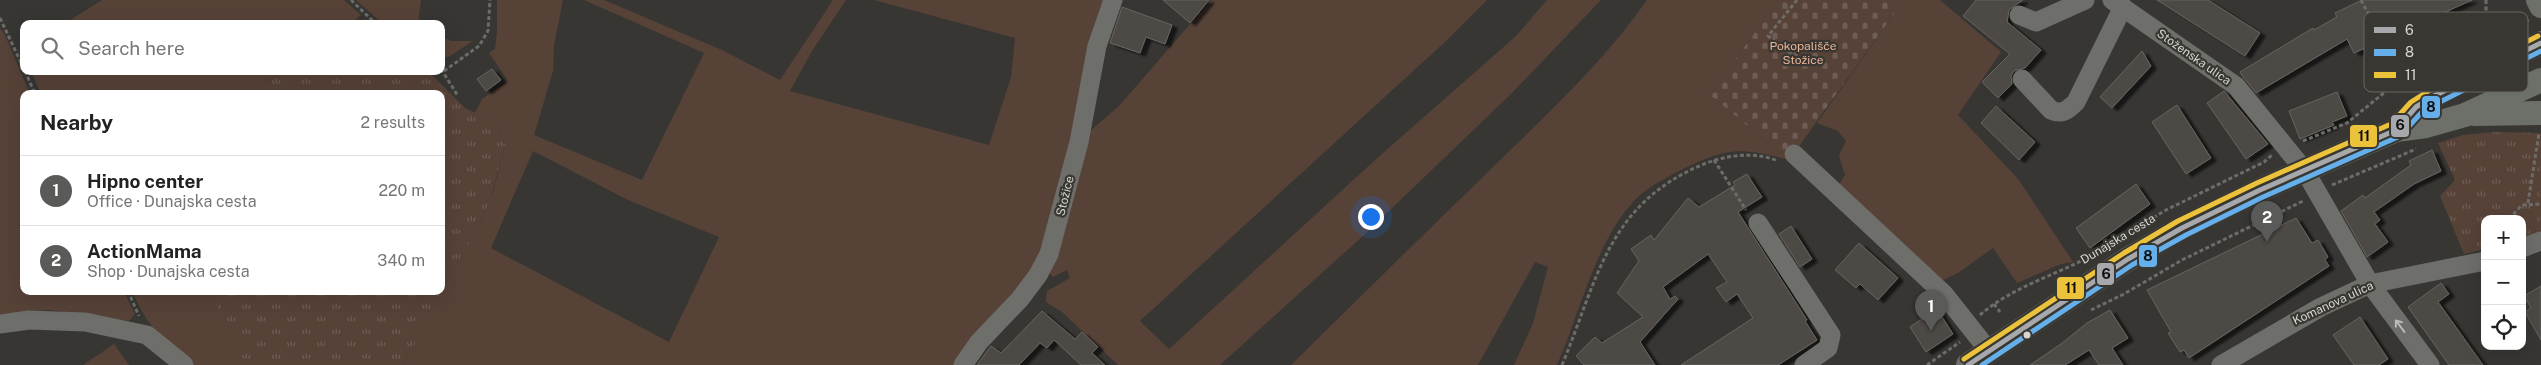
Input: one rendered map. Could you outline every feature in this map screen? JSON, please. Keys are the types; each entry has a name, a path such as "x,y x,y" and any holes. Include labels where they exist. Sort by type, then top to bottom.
{"main road":[{"path":"2538,0 2541,6"},
{"name":"Dunajska cesta","path":"2528,49 2541,43"},
{"name":"Dunajska cesta","path":"2528,86 2541,80"},
{"name":"Dunajska cesta","path":"2396,130 2416,107 2442,92"},
{"name":"Dunajska cesta","path":"1968,365 2128,259 2174,232 2396,130 2426,126 2465,115 2515,92"},
{"path":"2465,115 2540,119"}],"street":[{"name":"Stožice","path":"963,365 979,342 1020,299 1038,275 1049,254 1081,134 1096,46 1113,0"},
{"path":"2019,15 2036,22 2085,0"},
{"path":"2022,79 2051,110 2056,112 2068,110 2076,102 2118,4"},
{"name":"Stoženska ulica","path":"2118,4 2236,86 2305,171 2370,284 2420,362"},
{"path":"1794,154 1944,294 1989,351"},
{"path":"1758,223 1831,335 1828,348 1804,365"},
{"path":"2526,247 2541,241"},
{"name":"Komanova ulica","path":"2221,365 2245,359 2321,306 2370,284 2481,261"},
{"path":"0,324 29,320 86,322 147,335 184,365"}],"path":[{"path":"351,0 372,20"},
{"path":"445,68 479,46 488,31 490,0"},
{"path":"1797,0 1768,36 1802,62"},
{"path":"2361,0 2368,12"},
{"path":"0,18 20,61"},
{"path":"26,75 33,90"},
{"path":"445,75 458,96"},
{"path":"2300,142 2347,123 2383,92"},
{"path":"2528,203 2540,119"},
{"path":"2327,187 2424,146"},
{"path":"1562,365 1614,238 1652,193 1692,169 1714,160 1744,154 1772,158 1800,170 1808,167"},
{"path":"1714,160 1749,214 1758,223"},
{"name":"Dunajska cesta","path":"2115,241 2166,210 2264,162"},
{"path":"2085,314 2182,260 2310,197"},
{"path":"2513,215 2522,205 2528,203 2541,204"},
{"name":"Dunajska cesta","path":"1975,320 1994,304 2020,288 2075,264 2107,246"},
{"path":"1994,304 2000,312"},
{"path":"1927,365 1964,338"}],"green space":[{"path":"102,0 344,0 361,15 355,20 70,20"},
{"path":"356,0 421,0 418,20 378,20"},
{"path":"497,0 563,0 554,45 553,71 534,135 642,180 704,53 584,0 604,0 722,50 780,80 833,0 846,0 812,51 790,91 989,145 1011,77 1015,38 874,0 1104,0 1094,26 1086,57 1059,197 1035,266 954,365 404,365 430,309 438,295 445,295 445,283 481,222 493,192 505,145 496,122 475,113 482,99 508,81 489,53 495,49","holes":["533,151 628,200 719,237 669,342 491,248"]},
{"path":"1211,0 1487,0 1446,41 1140,321 1169,349 1375,160 1516,36 1547,0 1601,0 1511,94 1364,235 1220,365 1118,365 1062,312 1046,302 1047,291 1070,278 1067,270 1053,277 1048,272 1089,132 1119,106"},
{"path":"1647,0 1778,0 1710,95 1789,160 1746,151 1724,153 1712,156 1683,169 1654,185 1638,197 1611,232 1600,254 1557,365 1514,365 1533,323 1548,267 1535,262 1478,365 1291,365 1573,88 1612,45"},
{"name":"Pokopališče Stožice","path":"1778,0 1904,0 1789,160 1710,95"},
{"path":"1904,0 1940,0 2001,52 1958,115 2019,180 2073,262 2061,264 2017,283 1993,248 1958,273 1939,282 1837,188 1845,175 1839,156 1846,141 1838,131 1817,123"},
{"path":"0,28 5,35 20,70 20,75 22,75 28,90 20,90 20,295 126,295 135,314 129,321 49,310 0,316"},
{"path":"445,38 451,41 473,41 445,57"},
{"path":"33,75 278,75 266,83 326,90 39,90"},
{"path":"278,75 432,75 465,108 496,122 505,145 491,197 481,222 445,284 445,90 256,90"},
{"path":"2463,92 2470,92 2442,105 2442,103"},
{"path":"2495,132 2541,133 2541,234 2526,238 2526,215 2481,215 2481,250 2464,254 2440,196 2455,180 2438,143 2463,135"},
{"path":"134,295 417,295 383,365 242,343 223,365 191,365 157,332"},
{"path":"214,295 439,295 404,365 223,365 241,343 220,317"},
{"path":"114,344 129,365 83,365"}],"building":[{"path":"1163,0 1209,0 1190,23"},
{"path":"1976,0 2023,0 2009,10 2007,22 2041,50 2025,68 2014,71 2011,76 2012,84 1998,98 1982,82 2010,54 1963,16"},
{"path":"2157,0 2208,0 2260,33 2245,56"},
{"path":"2362,0 2472,0 2445,12 2364,12 2364,49 2354,53 2347,39 2256,93 2240,72 2313,28 2314,30 2337,17 2335,13"},
{"path":"1122,7 1172,25 1165,44 1146,37 1140,53 1110,43"},
{"path":"2142,51 2151,66 2112,108 2100,97"},
{"path":"492,69 501,80 486,91 477,79"},
{"path":"2224,91 2268,144 2246,159 2207,103"},
{"path":"2337,92 2347,116 2332,122 2334,125 2300,139 2289,111"},
{"path":"2177,105 2211,158 2186,174 2152,122"},
{"path":"1996,106 2035,142 2019,160 1981,123"},
{"path":"2432,150 2441,171 2414,184 2374,212 2380,220 2375,224 2388,242 2367,257 2341,211 2363,195 2365,198 2411,165 2409,161"},
{"path":"1747,174 1762,197 1738,212 1807,320 1805,321 1817,340 1778,365 1681,365 1753,318 1737,294 1726,302 1716,288 1727,282 1708,254 1663,287 1670,299 1675,296 1678,299 1640,342 1655,365 1584,365 1576,356 1595,337 1602,343 1643,317 1617,293 1639,261 1631,249 1651,235 1654,240 1688,198 1699,207 1735,185 1733,182"},
{"path":"2136,184 2150,204 2090,248 2076,228"},
{"path":"2296,218 2312,243 2318,240 2328,257 2325,260 2329,266 2189,358 2184,350 2180,352 2168,333 2171,332 2147,290"},
{"path":"1791,226 1812,259 1800,267 1779,234"},
{"path":"1859,243 1898,278 1878,300 1860,284 1856,288 1835,270"},
{"path":"2441,283 2449,294 2438,302 2483,365 2449,365 2408,307"},
{"path":"2541,286 2541,340 2526,314 2526,311 2531,308 2526,299 2526,295"},
{"path":"1937,309 1953,334 1926,352 1910,327"},
{"path":"2110,310 2128,338 2112,348 2123,365 2099,365 2089,350 2065,365 2030,365 2087,323"},
{"path":"1042,311 1075,339 1082,332 1098,347 1092,353 1105,365 1081,365 1054,340 1047,348 1040,343 1019,365 977,365 991,346 1001,353"},
{"path":"2360,317 2388,359 2379,365 2354,365 2333,335"}],"transit line":[{"name":"11","path":"2528,41 2538,36"},
{"name":"6","path":"2528,49 2541,43"},
{"name":"8","path":"2528,58 2541,51"},
{"name":"11","path":"1964,359 2124,253 2178,221 2257,183 2391,124 2411,102 2427,92"},
{"name":"6","path":"1968,365 2128,259 2182,228 2260,190 2396,130 2416,107 2442,92"},
{"name":"8","path":"1982,365 2132,265 2186,235 2263,197 2400,136 2421,113 2460,92"}],"place":[{"name":"ActionMama","path":"2267,242"},
{"name":"Hipno center","path":"1931,331"}]}
